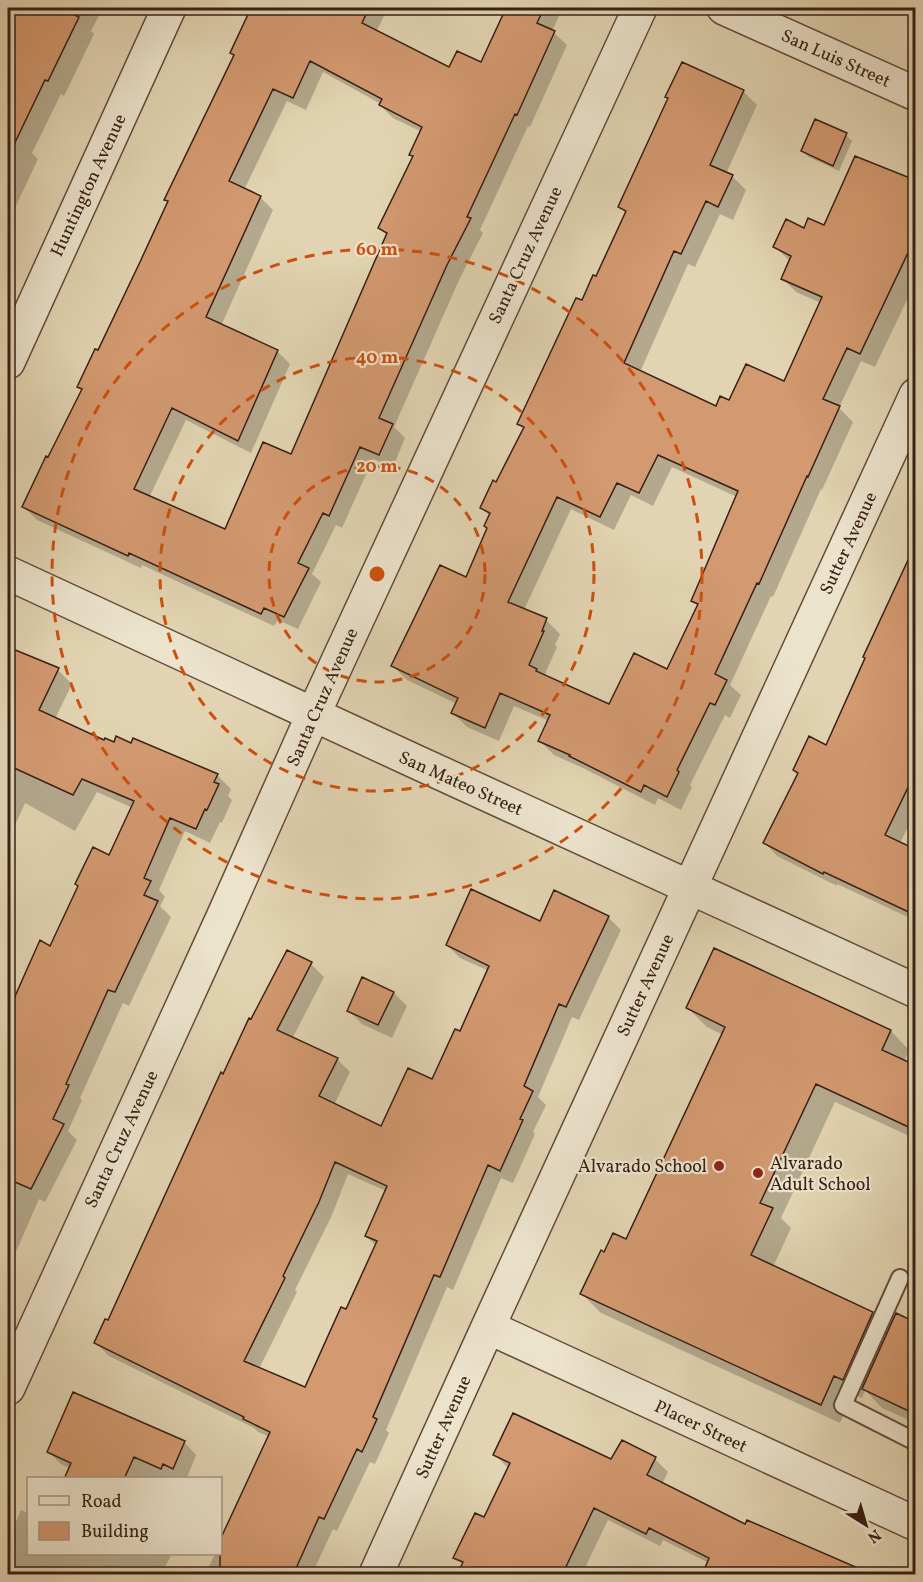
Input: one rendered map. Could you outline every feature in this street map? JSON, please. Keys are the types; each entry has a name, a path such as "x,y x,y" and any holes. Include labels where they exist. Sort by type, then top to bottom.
{"street":[{"name":"Huntington Avenue","path":"8,362 169,8"},
{"name":"Santa Cruz Avenue","path":"8,1388 313,715 640,8"},
{"name":"San Luis Street","path":"724,8 915,94"},
{"name":"Sutter Avenue","path":"376,1575 915,395"},
{"name":"San Mateo Street","path":"8,573 915,991"},
{"name":"Placer Street","path":"488,1327 915,1524"}],"lane":[{"path":"900,1278 843,1405 915,1442"}],"building":[{"path":"8,8 59,8 79,17 48,81 45,80 8,157"},
{"path":"251,8 369,8 362,23 449,67 457,51 481,62 506,8 544,8 537,23 555,31 467,217 471,218 447,265 379,418 393,424 379,455 360,447 329,516 323,513 298,563 309,568 284,617 264,608 261,614 22,507 82,389 77,387 95,349 98,350 168,201 164,200 234,55 230,53","holes":["310,61 382,99 379,105 422,127 409,155 413,156 378,228 387,233 291,454 263,442 225,529 134,489 172,408 238,441 278,350 206,317 261,196 229,181 273,89 293,98"]},
{"path":"682,62 744,90 710,165 733,175 718,207 706,201 681,254 674,251 624,363 716,406 720,396 729,400 746,364 784,381 822,297 781,279 791,256 773,247 786,219 804,228 808,218 824,225 855,156 915,180 915,238 860,354 847,348 823,399 840,406 759,584 757,583 715,674 727,680 715,705 710,703 677,770 679,772 667,797 644,785 641,792 538,741 550,715 500,693 485,728 451,713 458,698 391,666 440,565 466,577 487,528 484,526 490,513 480,508 493,480 496,482 524,427 517,424 576,298 582,300 593,275 596,276 626,211 618,207 668,98 665,97","holes":["658,455 738,491 691,601 698,604 667,669 634,653 609,704 536,671 537,669 529,665 544,631 542,631 547,618 508,602 557,497 600,517 617,483 639,493"]},
{"path":"815,119 847,133 833,166 801,151"},
{"path":"915,545 915,773 885,835 915,849 915,915 824,872 823,874 763,843 798,773 793,770 809,736 826,745 865,658 863,657"},
{"path":"8,647 59,668 39,710 104,740 105,738 114,742 116,736 131,743 133,738 218,774 214,782 219,784 196,829 170,818 144,878 151,881 144,895 158,901 115,992 108,990 66,1084 69,1085 53,1119 64,1124 31,1189 8,1179 8,1012 40,940 50,946 93,847 109,855 134,801 82,779 73,795 12,767 8,776"},
{"path":"471,889 540,921 554,890 609,916 566,1007 559,1004 524,1086 533,1091 520,1119 523,1120 500,1171 488,1165 440,1277 434,1275 373,1417 377,1419 362,1452 357,1449 324,1519 319,1517 293,1575 220,1575 222,1536 270,1432 94,1343 105,1319 108,1320 221,1072 223,1074 249,1018 251,1019 287,950 312,962 277,1030 338,1058 319,1096 381,1126 408,1068 432,1079 455,1029 460,1031 489,966 446,945","holes":["335,1162 387,1186 365,1236 377,1241 346,1309 341,1307 305,1387 244,1361 285,1278 283,1276 319,1202"]},
{"name":"Alvarado School","path":"714,948 891,1030 882,1050 915,1065 915,1130 816,1084 760,1203 773,1208 751,1255 873,1312 843,1380 834,1376 821,1405 580,1294 601,1250 604,1252 613,1233 626,1239 725,1027 686,1008"},
{"path":"362,977 394,992 378,1025 347,1011"},
{"path":"896,1313 915,1322 915,1414 862,1389"},
{"path":"73,1392 185,1441 173,1469 163,1464 161,1469 134,1457 125,1477 65,1477 71,1463 47,1452"},
{"path":"513,1413 611,1459 622,1440 656,1457 647,1475 745,1524 747,1520 874,1575 702,1575 709,1558 649,1528 646,1534 594,1508 562,1575 457,1575 463,1562 453,1558 475,1513 484,1517 510,1463 493,1455"}],"place":[{"name":"Alvarado School","path":"719,1166"},
{"name":"Alvarado Adult School","path":"758,1173"}]}
